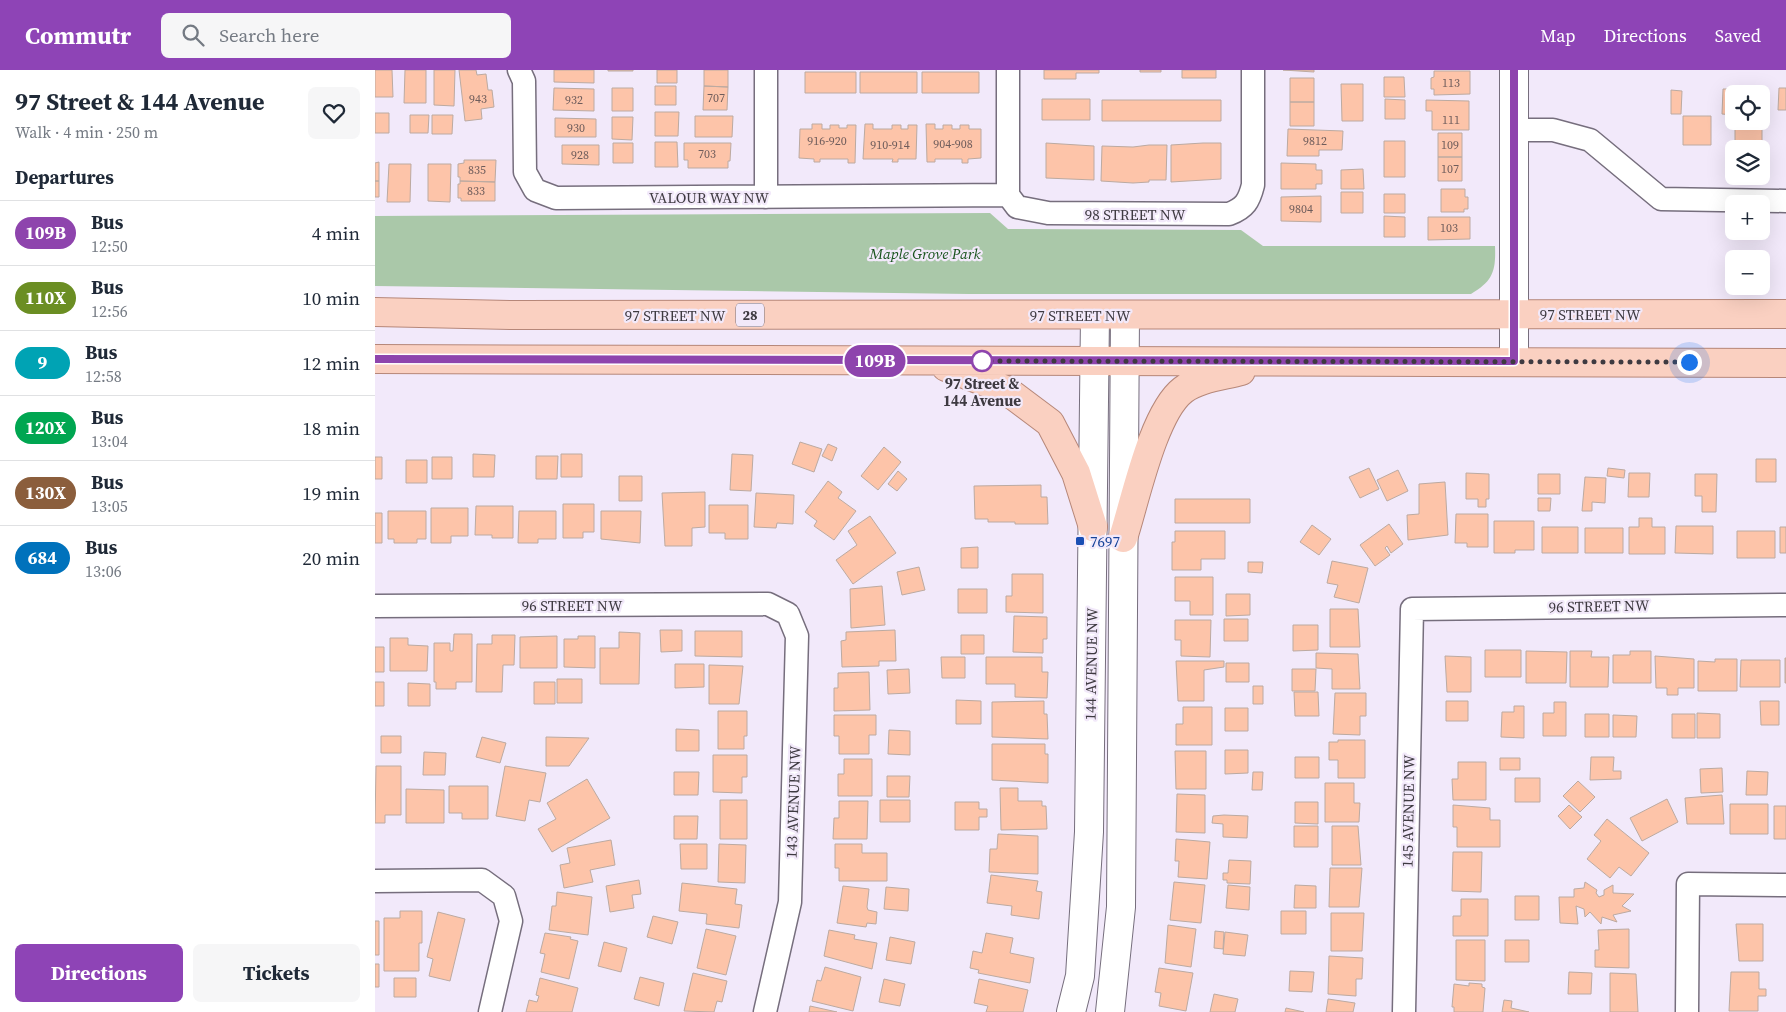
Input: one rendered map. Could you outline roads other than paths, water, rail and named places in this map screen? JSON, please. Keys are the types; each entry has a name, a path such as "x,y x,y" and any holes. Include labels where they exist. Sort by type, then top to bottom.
{"main road":[{"name":"97 STREET NW","path":"375,312 510,315 1786,314"},
{"path":"375,359 1096,362 1284,360 1786,363"},
{"path":"1123,538 1156,430 1173,400 1184,390 1197,383 1284,360"},
{"path":"933,361 1006,390 1050,423 1076,473 1093,527"}],"street":[{"name":"VALOUR WAY NW","path":"519,70 525,81 525,172 535,190 556,198 766,196 1013,201"},
{"path":"766,70 766,196"},
{"path":"1008,70 1013,201"},
{"name":"98 STREET NW","path":"1013,201 1048,213 1229,214 1241,210 1249,201 1253,185 1253,70"},
{"path":"1514,70 1514,361"},
{"path":"1515,130 1553,130 1590,140 1661,199 1786,201"},
{"name":"144 AVENUE NW","path":"1071,1012 1080,976 1089,832 1096,362 1095,315"},
{"name":"144 AVENUE NW","path":"1109,1012 1121,908 1125,315"},
{"name":"96 STREET NW","path":"375,606 768,604"},
{"name":"143 AVENUE NW","path":"765,1012 790,902 797,636 788,614 768,604"},
{"name":"96 STREET NW","path":"1411,609 1786,605"},
{"name":"145 AVENUE NW","path":"1404,1012 1411,609"},
{"path":"375,881 482,880 504,896 511,921 490,1012"},
{"path":"1687,1012 1687,884 1786,885"}],"place":[{"name":"97 Street & 144 Avenue","path":"982,361"},
{"name":"7697","path":"1080,541"}],"park label":[{"name":"Maple Grove Park","path":"925,253"}]}
